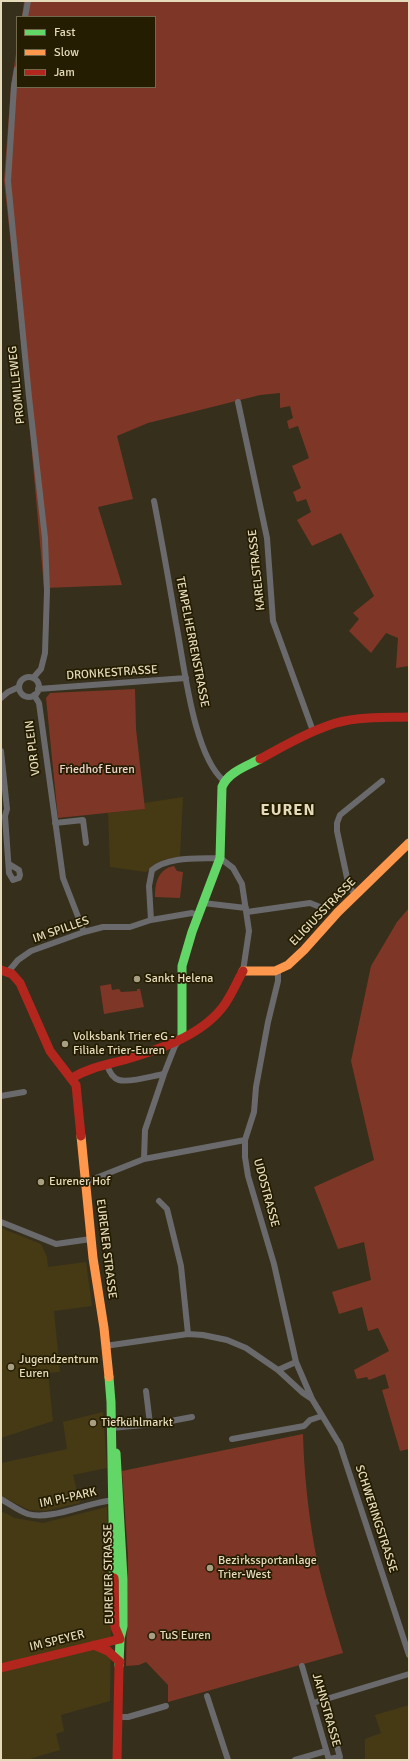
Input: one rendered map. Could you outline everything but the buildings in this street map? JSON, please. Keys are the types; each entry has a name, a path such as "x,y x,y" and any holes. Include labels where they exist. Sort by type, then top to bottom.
{"street":[{"path":"25,16 28,1"},
{"name":"PROMILLEWEG","path":"16,75 8,181 29,396 45,538 46,626 44,658 38,673 34,678"},
{"name":"KARELSTRASSE","path":"238,402 267,538 273,621 313,731"},
{"name":"TEMPELHERRENSTRASSE","path":"154,501 186,678 198,734 212,768 223,784"},
{"path":"1,698 8,692 19,687 23,679 28,677 34,678 37,682 38,689 34,695 26,696 21,692 19,687"},
{"name":"DRONKESTRASSE","path":"38,689 186,678"},
{"name":"VOR PLEIN","path":"34,695 39,703 63,878 84,932"},
{"path":"144,1159 145,1130 175,1046 182,1038 182,966 198,915 220,858 223,784 237,771 313,731 328,725 363,718 409,717"},
{"path":"1,751 8,809 5,816 9,864"},
{"path":"356,895 349,887 337,831 337,823 340,815 382,781"},
{"path":"55,823 83,820 86,842"},
{"name":"ELIGIUSSTRASSE","path":"278,970 293,961 356,895 409,844"},
{"path":"72,1078 85,1070 137,1056 182,1038 219,1012 243,971 249,931 242,884 233,868 220,858 179,860 164,863 152,870 149,886 152,920"},
{"path":"203,903 247,910 310,903 320,907"},
{"name":"IM SPILLES","path":"5,971 31,951 84,932 103,927 130,927 152,920 192,913 198,915"},
{"path":"243,971 278,970"},
{"name":"UDOSTRASSE","path":"278,970 278,981 268,1022 256,1087 254,1112 245,1140 245,1157 248,1176 274,1264 296,1362 312,1399 322,1416"},
{"name":"EURENER STRASSE","path":"5,971 17,978 25,992 43,1039 56,1061 72,1078 77,1090 91,1240 106,1346 111,1402 112,1438 116,1448 115,1627 120,1639 117,1760"},
{"path":"107,1065 110,1073 117,1080 164,1074"},
{"path":"1,1096 24,1092"},
{"path":"86,1182 144,1159 245,1140"},
{"path":"159,1201 167,1209 181,1266 188,1334"},
{"path":"1,1222 56,1244 91,1240"},
{"path":"106,1346 188,1334 227,1340 246,1348 278,1370 303,1394 312,1399"},
{"path":"278,1370 296,1362"},
{"path":"146,1391 150,1424"},
{"path":"232,1439 305,1429 310,1420 322,1416"},
{"name":"SCHWERINGSTRASSE","path":"322,1416 340,1445 409,1655"},
{"path":"111,1428 150,1424 192,1417"},
{"name":"IM PI-PARK","path":"1,1499 28,1514 42,1516 115,1500"},
{"name":"IM SPEYER","path":"1,1668 120,1639"},
{"path":"92,1645 104,1647 120,1662"},
{"name":"JAHNSTRASSE","path":"302,1666 329,1760 340,1757 324,1700"},
{"path":"313,1703 409,1674"},
{"path":"207,1696 228,1760"},
{"path":"119,1717 128,1717 166,1706"},
{"path":"295,1760 326,1751"}],"shaded area":[{"path":"183,797 180,857 163,860 146,872 110,867 108,813 145,809 144,803"},
{"path":"1,1228 41,1244 47,1257 48,1267 86,1262 92,1306 54,1311 60,1372 48,1373 53,1421 1,1438"},
{"path":"103,1412 107,1468 73,1475 80,1503 45,1511 29,1510 1,1496 1,1463 67,1449 63,1422"},
{"path":"107,1507 111,1630 110,1701 61,1715 64,1731 56,1734 60,1750 26,1760 1,1760 1,1511 15,1518 43,1523"},
{"path":"409,1705 409,1760 365,1760 365,1739 381,1733 375,1715"}],"green space":[{"path":"24,1 409,1 409,666 396,668 398,638 386,633 371,653 349,631 359,619 353,613 374,596 341,533 312,546 297,520 311,512 306,499 297,502 293,492 301,488 292,466 309,458 298,426 289,429 287,421 293,418 290,406 280,408 280,393 260,395 148,423 117,436 133,499 98,507 122,585 44,588 27,398 4,180 11,86 16,54 16,88 156,88 156,16 22,16"},
{"name":"Friedhof Euren","path":"135,689 136,729 145,809 58,818 46,698 50,693"},
{"path":"174,866 177,871 183,872 180,898 155,897 158,877 164,870"},
{"path":"409,908 409,1449 400,1451 382,1390 389,1388 385,1374 369,1380 367,1377 357,1379 354,1370 389,1351 378,1328 368,1331 362,1307 339,1314 332,1292 371,1280 364,1242 338,1249 314,1187 374,1160 351,1061 371,966 397,922"},
{"path":"111,984 112,990 119,989 121,992 137,991 137,989 140,989 144,1007 104,1014 100,986"},
{"name":"Bezirkssportanlage Trier-West","path":"303,1434 304,1463 310,1521 315,1550 324,1589 343,1653 168,1702 168,1685 146,1662 139,1665 126,1666 128,1556 122,1471"}],"traffic: fast":[{"path":"182,1038 182,966 192,932 220,858 222,787 233,773 260,759"},
{"path":"109,1377 111,1402 114,1578"},
{"path":"116,1453 123,1579 123,1626 120,1639 119,1666"}],"traffic: slow":[{"path":"243,971 275,971 288,965 304,950 338,912 409,843"},
{"path":"81,1136 93,1258 104,1328 109,1377"}],"traffic: jam":[{"path":"260,759 318,729 337,723 368,718 409,717"},
{"path":"1,970 12,974 20,983 50,1051 76,1085 81,1136"},
{"path":"72,1078 91,1069 163,1047 190,1035 213,1018 222,1008 231,995 243,971"},
{"path":"114,1578 115,1627 120,1639"},
{"path":"1,1668 120,1639"},
{"path":"94,1645 108,1651 120,1662"},
{"path":"117,1760 119,1666"}],"place":[{"name":"Sankt Helena","path":"137,979"},
{"name":"Volksbank Trier eG - Filiale Trier-Euren","path":"65,1044"},
{"name":"Eurener Hof","path":"41,1182"},
{"name":"Jugendzentrum Euren","path":"11,1367"},
{"name":"Tiefkühlmarkt","path":"93,1423"},
{"name":"Bezirkssportanlage Trier-West","path":"210,1568"},
{"name":"TuS Euren","path":"152,1636"}],"district":[{"name":"EUREN","path":"288,811"}]}
